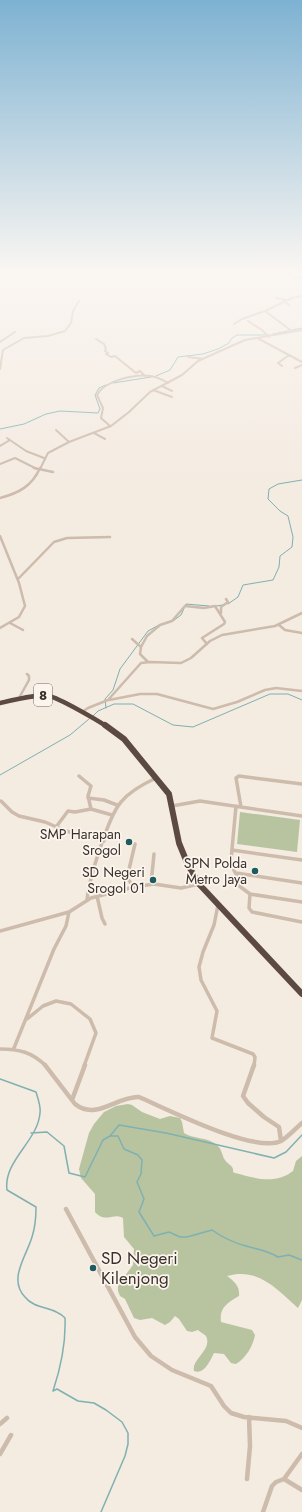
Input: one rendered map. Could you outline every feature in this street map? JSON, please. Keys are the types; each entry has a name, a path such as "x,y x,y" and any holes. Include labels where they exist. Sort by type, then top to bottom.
{"highway":[{"name":"8","path":"0,703 37,696 50,696 97,720 126,741 168,794 172,806 179,843 188,865 199,884 302,994"}],"street":[{"path":"0,369 3,350 16,343"},
{"path":"102,343 106,349 105,351 108,353 106,354 111,357 115,356 136,373 140,371 146,376"},
{"path":"0,498 15,494 25,488 34,479 44,458 51,451 69,442 110,426 129,412 153,390 182,376 198,361 239,343"},
{"path":"264,343 302,364 295,368"},
{"path":"282,366 278,363 289,356"},
{"path":"188,357 203,359"},
{"path":"110,426 101,418 103,408 97,397 98,390 118,381 146,376 168,383"},
{"path":"162,386 172,391"},
{"path":"153,390 172,397"},
{"path":"56,430 69,442"},
{"path":"94,433 105,439"},
{"path":"0,446 8,439 26,451 44,458"},
{"path":"0,464 16,458 39,470 53,472"},
{"path":"0,536 18,579 26,604 21,614 10,623 0,628"},
{"path":"18,579 32,563 49,549 54,542 67,538 110,537"},
{"path":"0,546 4,544"},
{"path":"207,644 202,640 202,638 218,629 225,622 220,607 228,602 226,599"},
{"path":"148,662 140,654 140,646 147,636 160,625 172,621 185,606 204,608 215,606 222,613"},
{"path":"83,712 88,707 108,700 139,665 148,662 171,664 185,662 219,636 234,631 279,625 302,613"},
{"path":"10,623 23,630"},
{"path":"279,625 285,630 302,633"},
{"path":"132,639 140,646"},
{"path":"18,700 27,685 29,678 27,674"},
{"path":"108,700 140,694 157,694 213,709 237,702 265,690 276,688 302,691"},
{"path":"79,776 91,786 88,798 91,809"},
{"path":"241,807 236,782 236,778 239,776 302,784"},
{"path":"87,900 88,887 112,815 117,805 128,794 156,778"},
{"path":"88,798 104,800 117,805"},
{"path":"1,801 19,816 45,822 56,827 104,841"},
{"path":"172,806 200,801 302,816"},
{"path":"236,806 231,863 236,873 238,885 250,894 302,902"},
{"path":"56,827 67,811 75,812 91,809 112,815"},
{"path":"134,887 127,878 135,844"},
{"path":"232,850 302,860"},
{"path":"151,884 154,854"},
{"path":"236,873 302,883"},
{"path":"0,931 69,912 87,900 97,896 134,887 151,884 181,888 199,884"},
{"path":"250,894 249,908 252,912 302,922"},
{"path":"97,896 102,918 105,924"},
{"path":"218,905 214,925 203,952 199,967 201,980 217,1011 212,1031 212,1038 253,1054 255,1057 255,1063 243,1096 248,1103 264,1117 279,1127 281,1141"},
{"path":"14,1048 52,954 66,926 69,912"},
{"path":"26,1019 43,1006 56,1002 71,1004 90,1019 96,1033 72,1100"},
{"path":"0,1049 14,1048 38,1057 47,1065 72,1100 80,1108 94,1111 107,1107 133,1095 139,1096 245,1141 265,1144 281,1141 302,1123"},
{"path":"66,1209 144,1351 152,1358 182,1374 211,1386 222,1405 237,1416 271,1418 292,1423 302,1428"},
{"path":"247,1479 250,1446 249,1417"},
{"path":"0,1424 7,1418"},
{"path":"0,1454 10,1435"},
{"path":"263,1512 272,1486 276,1482 284,1479 302,1454"},
{"path":"284,1479 302,1490"}],"green space":[{"path":"240,812 300,820 297,852 237,844"},
{"path":"128,1104 142,1112 160,1119 170,1116 180,1118 184,1133 192,1137 205,1139 218,1146 226,1162 232,1166 233,1172 235,1173 265,1179 279,1178 293,1171 296,1161 302,1156 302,1300 298,1308 274,1287 258,1277 238,1274 227,1276 237,1287 239,1296 225,1306 221,1313 221,1322 252,1330 255,1335 253,1343 248,1351 236,1364 231,1363 224,1354 214,1353 204,1369 198,1372 194,1371 196,1362 207,1346 206,1336 198,1330 192,1332 187,1331 179,1319 175,1316 165,1325 152,1318 140,1320 134,1318 125,1299 120,1296 118,1285 133,1265 134,1249 124,1237 123,1218 116,1216 106,1218 95,1212 95,1194 81,1178 79,1169 89,1133 94,1124 104,1112 116,1106"}],"waterway":[{"path":"156,376 170,370 178,357 203,354 218,349 229,343"},
{"path":"113,383 151,377"},
{"path":"0,429 24,424 46,414 60,411 98,413 100,409 95,395 99,388 106,385"},
{"path":"228,604 238,597 243,585 273,580 279,567 280,556 292,547 293,537 288,516 280,511 268,499 269,489 278,484 302,480"},
{"path":"173,621 181,615 186,604 209,606"},
{"path":"216,606 223,605"},
{"path":"106,708 105,699 113,690 120,669 148,631 159,625"},
{"path":"106,708 114,704 133,704 173,725 193,727 270,694 288,694 302,700"},
{"path":"93,716 98,711 106,708"},
{"path":"0,775 70,735 89,719"},
{"path":"0,1079 36,1092 40,1105 40,1113 38,1123 33,1133"},
{"path":"33,1133 47,1132 64,1146 69,1173 85,1177 103,1140 110,1136 119,1125 166,1133 274,1158 286,1152 302,1135"},
{"path":"33,1133 15,1160 7,1180 7,1190 36,1207 33,1234 20,1268 18,1283 20,1290 29,1301 39,1306 56,1311 65,1318 65,1337 53,1391 57,1389 78,1401 94,1403 122,1422 128,1433 128,1444 125,1456 101,1512"},
{"path":"111,1136 118,1136 124,1149 138,1155 142,1160 141,1174 137,1182 144,1199 139,1212 154,1236 169,1232 180,1237 187,1237 212,1230 242,1245 266,1251 278,1257 289,1255 302,1260"}],"place":[{"name":"SMP Harapan Srogol","path":"129,842"},
{"name":"SPN Polda Metro Jaya","path":"255,871"},
{"name":"SD Negeri Srogol 01","path":"153,880"},
{"name":"SD Negeri Kilenjong","path":"93,1268"}]}
